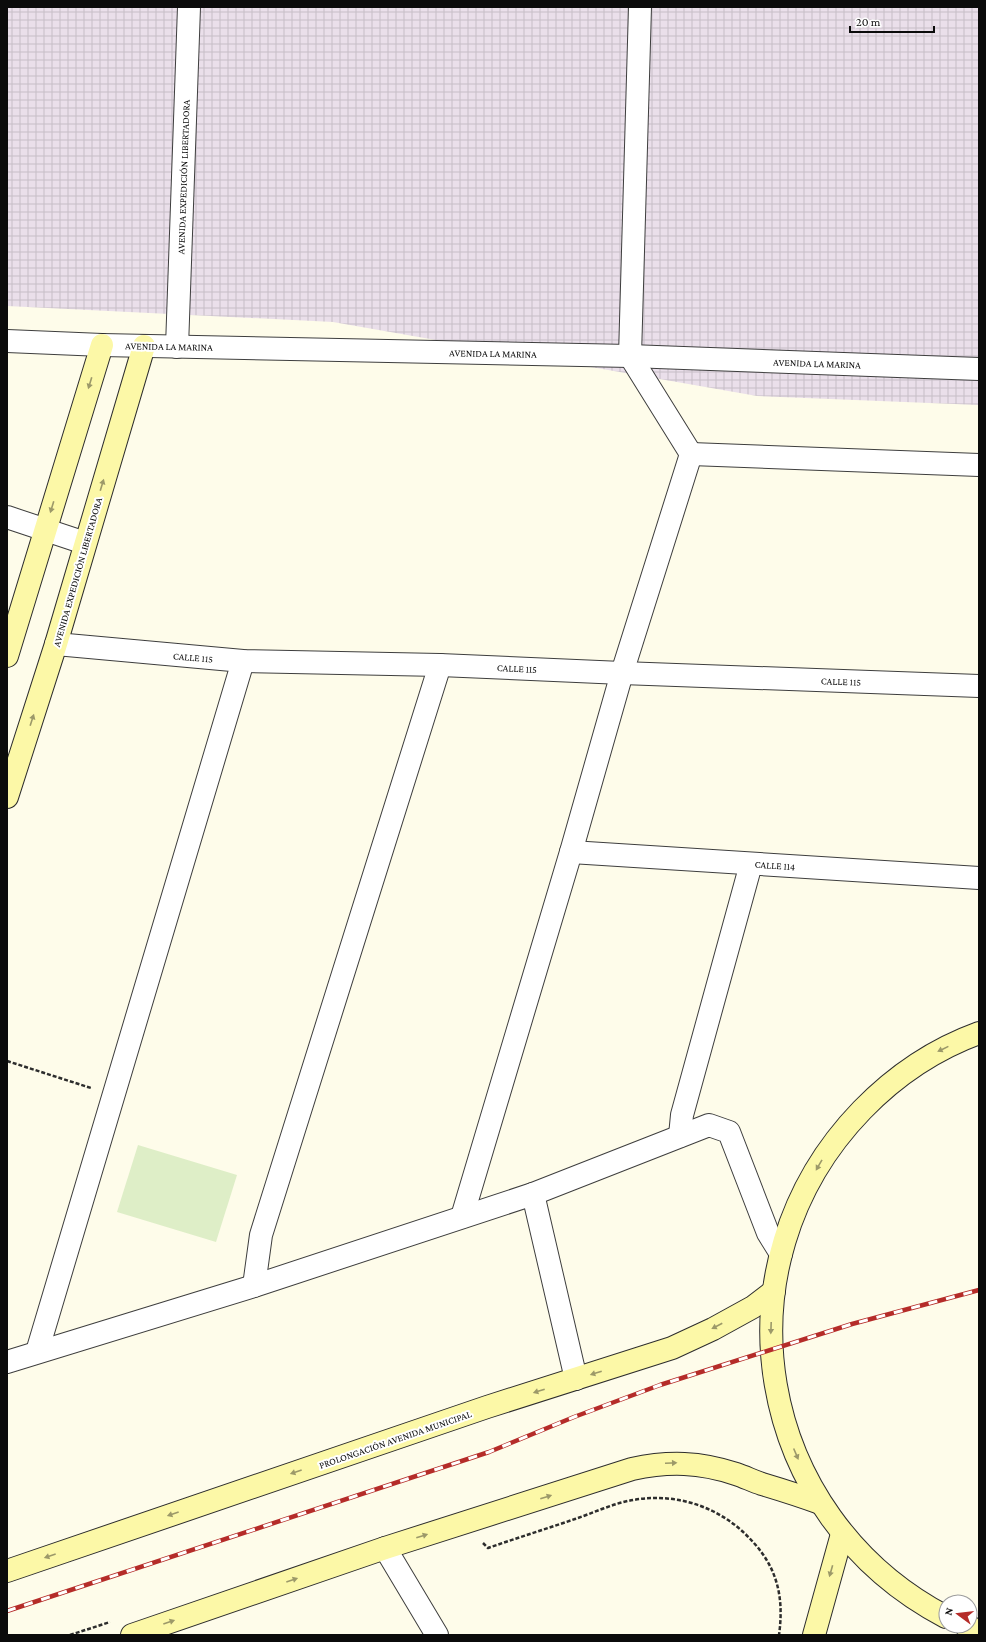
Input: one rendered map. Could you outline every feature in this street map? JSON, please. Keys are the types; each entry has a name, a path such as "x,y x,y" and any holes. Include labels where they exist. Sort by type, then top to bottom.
{"main road":[{"path":"7,656 102,345"},
{"name":"AVENIDA EXPEDICIÓN LIBERTADORA","path":"7,797 14,750 56,644 144,346"},
{"path":"938,1613 925,1606 895,1585 867,1561 842,1534 820,1503 803,1471 788,1437 779,1401 771,1349 774,1291 781,1254 792,1219 807,1185 826,1153 849,1124 875,1097 903,1073 975,1032"},
{"name":"PROLONGACIÓN AVENIDA MUNICIPAL","path":"7,1571 488,1407 672,1348 713,1329 752,1307 774,1291"},
{"path":"132,1635 385,1548 632,1469 656,1464 679,1463 707,1467 735,1474 820,1503"},
{"path":"814,1635 842,1534"}],"street":[{"name":"AVENIDA EXPEDICIÓN LIBERTADORA","path":"177,347 189,7"},
{"path":"462,1217 571,852 622,673 691,454 630,356 640,7"},
{"name":"AVENIDA LA MARINA","path":"7,341 177,347 630,356 979,368"},
{"path":"691,454 979,465"},
{"path":"7,517 85,543"},
{"name":"CALLE 115","path":"56,644 243,662 440,665 979,686"},
{"path":"37,1352 243,662"},
{"path":"254,1286 261,1235 440,665"},
{"name":"CALLE 114","path":"571,852 979,878"},
{"path":"680,1136 682,1115 751,864"},
{"path":"7,1362 254,1286 533,1194 709,1125 728,1132 768,1233 781,1254"},
{"path":"533,1194 576,1379"},
{"path":"385,1548 437,1635"}],"path":[{"path":"7,1062 113,1095"},
{"path":"465,1523 488,1548 632,1500 659,1499 687,1501 709,1508 730,1520 746,1534 762,1552 774,1574 779,1589 782,1609 779,1635"}],"shaded area":[{"path":"7,7 979,7 979,405 757,396 333,322 7,306"}],"green space":[{"path":"138,1145 237,1175 216,1242 117,1212"}],"railway":[{"path":"7,1611 489,1452 574,1417 660,1385 852,1324 979,1290"}]}
